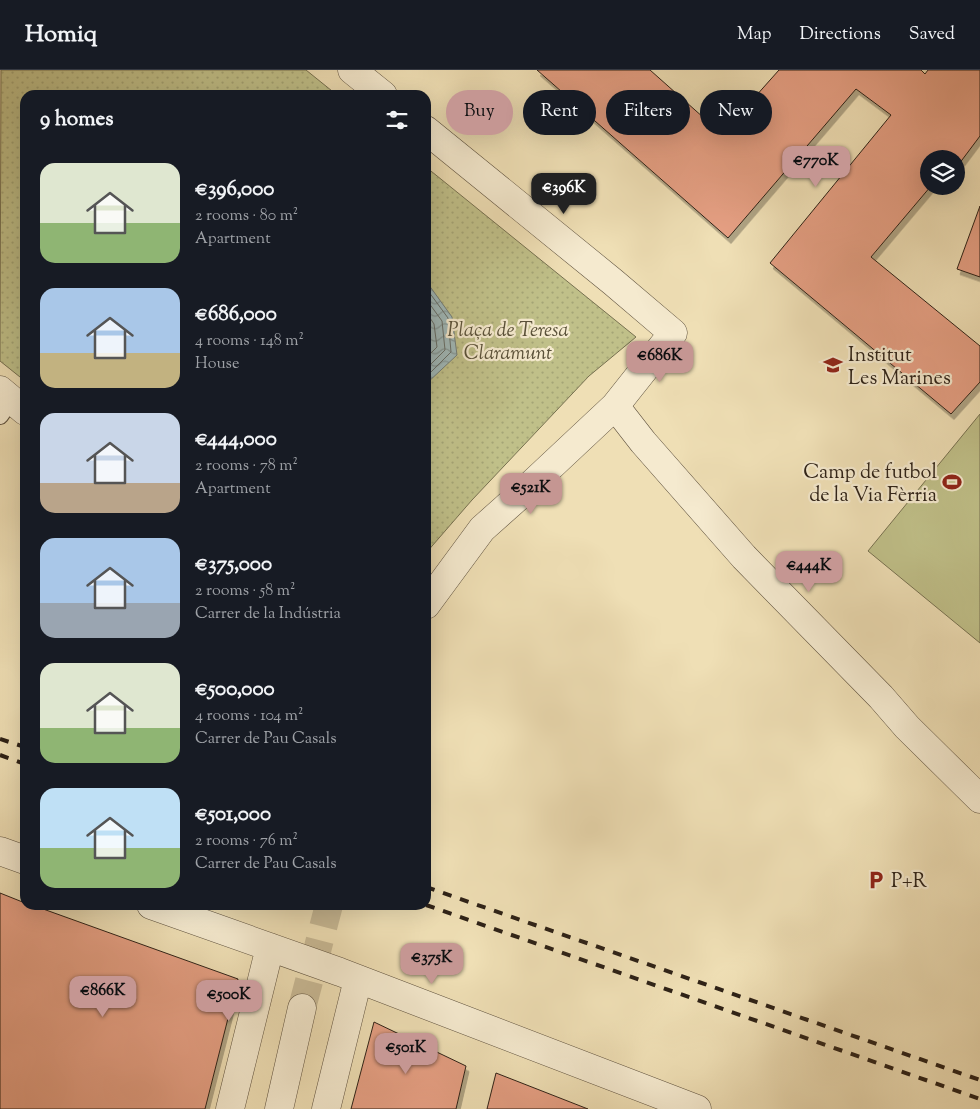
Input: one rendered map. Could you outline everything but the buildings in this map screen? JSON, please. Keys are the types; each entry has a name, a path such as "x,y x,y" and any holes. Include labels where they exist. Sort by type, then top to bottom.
{"street":[{"path":"352,70 377,90"},
{"path":"431,134 613,282 672,333 615,406 482,529 431,598"},
{"path":"615,406 643,442 744,557 881,697 907,727 980,799"},
{"path":"0,851 20,858"},
{"path":"165,910 358,979 697,1109"},
{"path":"230,1109 270,947"},
{"path":"326,1109 358,979"},
{"path":"279,1109 302,1008"}],"green space":[{"path":"1,70 306,70 331,90 20,90 20,377 0,361"},
{"name":"Plaça de Teresa Claramunt","path":"431,171 636,337 589,376 472,500 431,547"},
{"name":"Camp de futbol de la Via Fèrria","path":"980,414 980,643 868,551"}],"water":[{"path":"431,288 452,317 457,355 431,379"}],"tunnel":[{"path":"302,1008 328,910"}],"railway":[{"path":"0,739 20,745"},
{"path":"0,755 20,762"},
{"path":"431,889 980,1080"},
{"path":"431,907 980,1099"}],"place":[{"name":"Institut Les Marines","path":"833,365"},
{"name":"Camp de futbol de la Via Fèrria","path":"952,482"},
{"name":"P+R","path":"876,880"}]}
